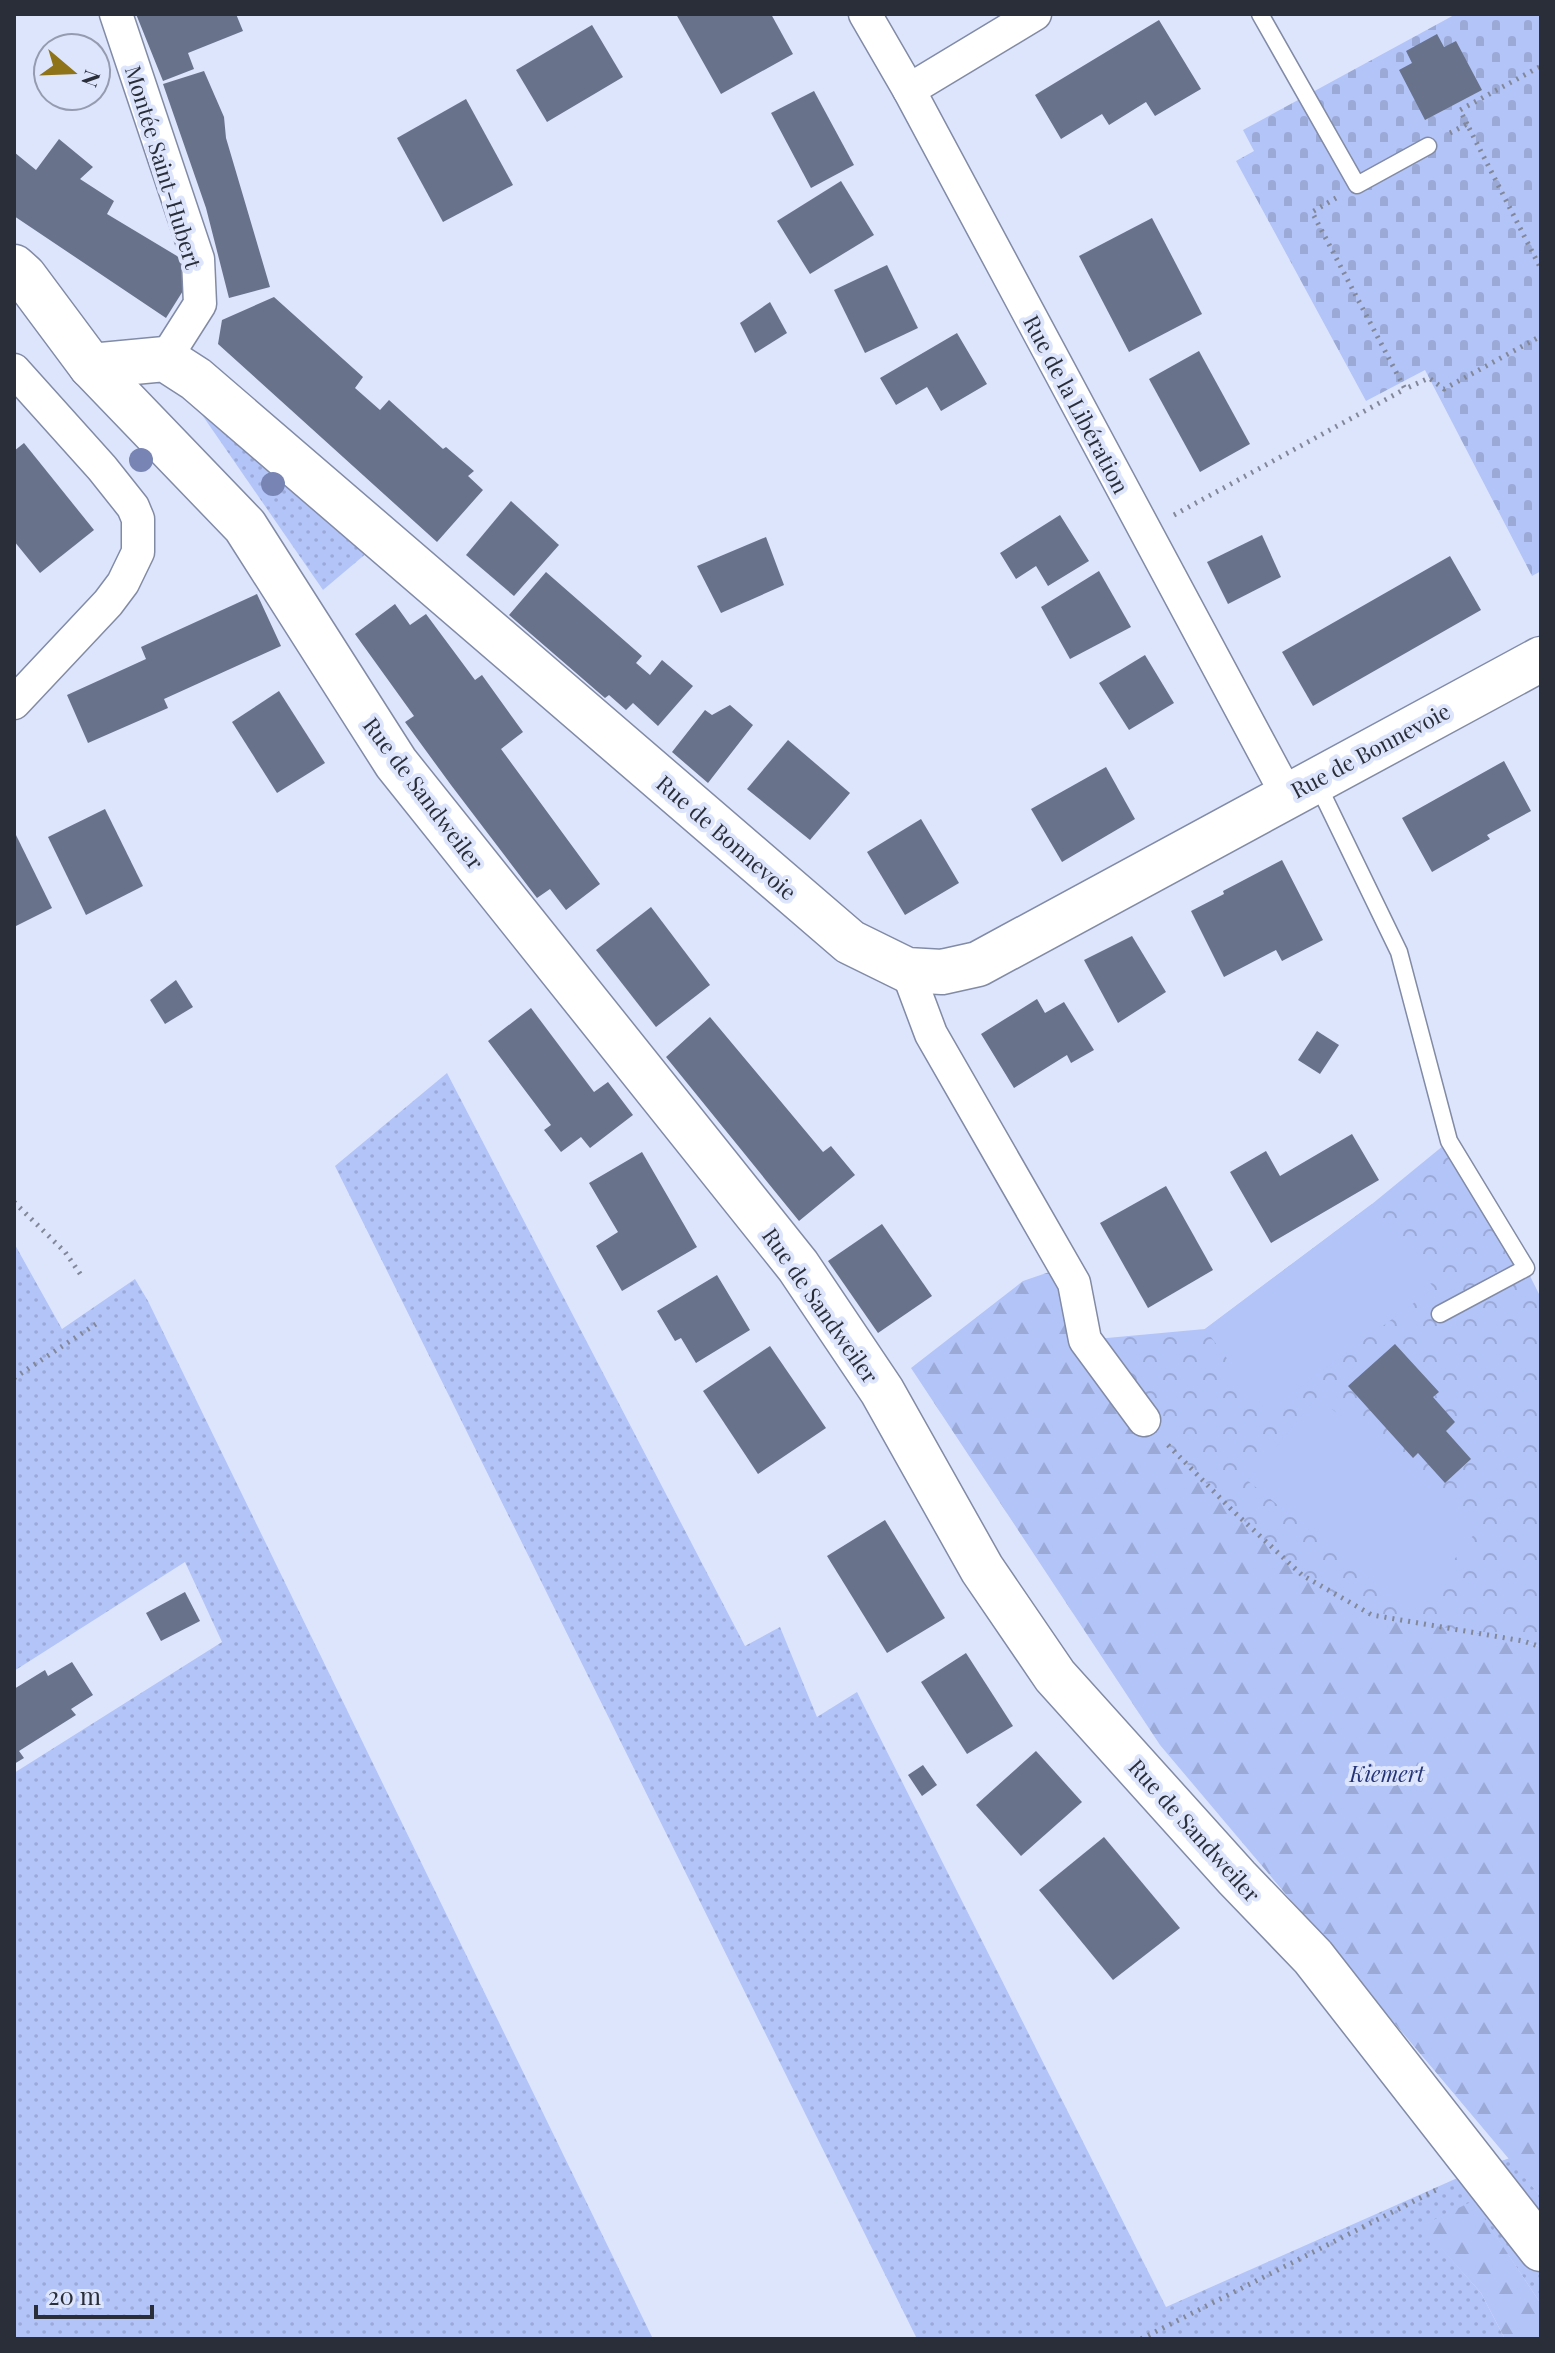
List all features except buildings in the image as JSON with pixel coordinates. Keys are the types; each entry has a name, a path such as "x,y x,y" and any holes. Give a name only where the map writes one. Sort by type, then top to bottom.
{"main road":[{"path":"14,267 91,366 165,359"},
{"name":"Rue de Bonnevoie","path":"165,359 196,379 850,942 907,970 942,972 978,964 1541,659"},
{"name":"Rue de Sandweiler","path":"91,366 245,526 396,763 798,1266 882,1391 982,1569 1055,1676 1237,1878 1313,1957 1541,2249"}],"street":[{"name":"Montée Saint-Hubert","path":"116,14 198,259 200,304 165,359"},
{"name":"Rue de la Libération","path":"865,14 1146,531 1301,787"},
{"path":"909,90 1035,14"},
{"path":"14,370 102,468 133,507 138,519 138,552 123,583 14,703"},
{"path":"907,970 931,1034 1074,1283 1085,1340 1144,1420"}],"lane":[{"path":"1260,14 1357,185 1428,146"},
{"path":"1301,787 1399,952 1449,1141 1526,1268 1440,1314"}],"path":[{"path":"1541,66 1460,110 1541,269"},
{"path":"1428,146 1467,124"},
{"path":"1357,185 1312,212 1405,389"},
{"path":"1146,531 1405,389 1429,378 1444,389 1541,336"},
{"path":"14,1202 65,1252 81,1275"},
{"path":"14,1378 99,1322"},
{"path":"1144,1420 1232,1510 1302,1575 1372,1615 1523,1641 1541,1647"},
{"path":"1141,2339 1480,2168"}],"green space":[{"path":"1456,14 1541,14 1541,571 1532,576 1425,370 1366,401 1236,161 1254,151 1243,130"},
{"path":"187,393 368,552 323,590"},
{"path":"447,1073 745,1646 780,1627 817,1717 857,1692 1166,2307 1480,2168 1510,2158 1541,2197 1541,2304 1473,2202 1422,2226 1481,2293 1505,2339 917,2339 335,1166"},
{"path":"1449,1141 1541,1298 1541,1647 1523,1641 1372,1615 1302,1575 1232,1510 1144,1420 1085,1340 1205,1329 1372,1204"},
{"path":"1372,1204 1434,1288 1267,1412 1205,1329"},
{"path":"14,1243 62,1329 135,1279 148,1301 653,2339 14,2339 14,1773 222,1642 185,1562 14,1671"},
{"name":"Kiemert","path":"1061,1268 1085,1340 1523,1641 1541,1647 1541,2197 1160,1745 911,1368 1023,1281"},
{"path":"1317,1397 1479,1528 1412,1613 1248,1481"},
{"path":"1473,2201 1541,2304 1541,2339 1505,2339 1481,2293 1421,2226"}]}
